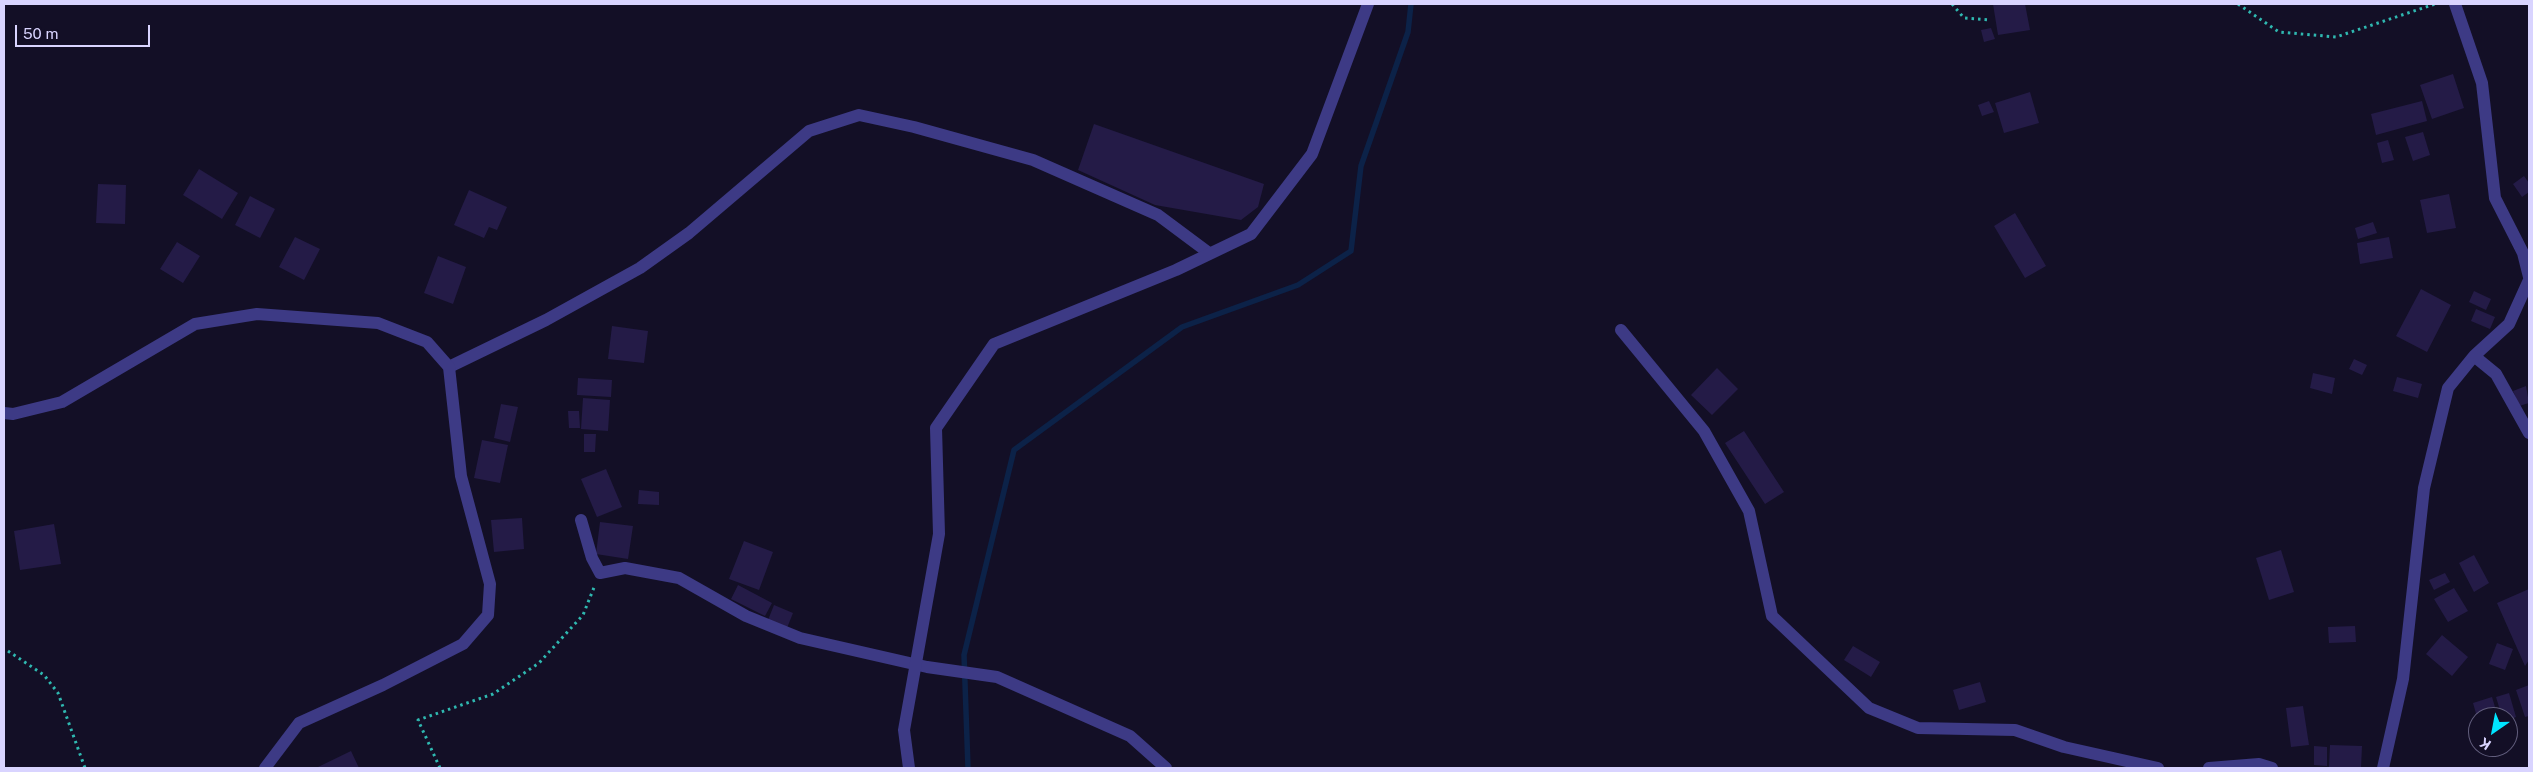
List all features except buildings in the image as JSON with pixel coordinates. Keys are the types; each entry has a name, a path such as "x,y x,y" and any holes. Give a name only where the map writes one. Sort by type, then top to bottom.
{"street":[{"path":"909,768 904,730 922,666 939,534 936,428 994,344 1176,270 1251,234 1312,154 1368,4"},
{"path":"2383,768 2403,679 2424,488 2448,388 2474,356 2509,324 2529,278 2523,252 2495,198 2482,83 2455,4"},
{"path":"449,367 546,320 640,268 689,233 808,131 859,115 914,127 1033,160 1158,215 1209,253"},
{"path":"4,413 12,414 62,402 195,324 257,314 378,323 427,342 449,367 462,476 490,584 488,615 463,644 383,685 299,723 265,768"},
{"path":"1621,330 1704,430 1749,511 1772,616 1869,708 1918,728 2015,730 2064,747 2158,768"},
{"path":"2474,356 2496,374 2529,433"},
{"path":"580,520 592,558 600,573 625,568 679,578 746,616 800,638 922,666 997,677 1130,736 1166,768"},
{"path":"2209,768 2259,764 2272,768"}],"path":[{"path":"1952,4 1964,18 1991,20"},
{"path":"2238,4 2279,32 2336,37 2435,4"},
{"path":"440,768 418,720 492,694 539,663 583,615 600,573"},
{"path":"8,651 44,675 58,693 85,768"}],"waterway":[{"path":"968,768 964,655 1014,450 1182,327 1298,285 1351,251 1361,166 1408,32 1411,4"}]}
